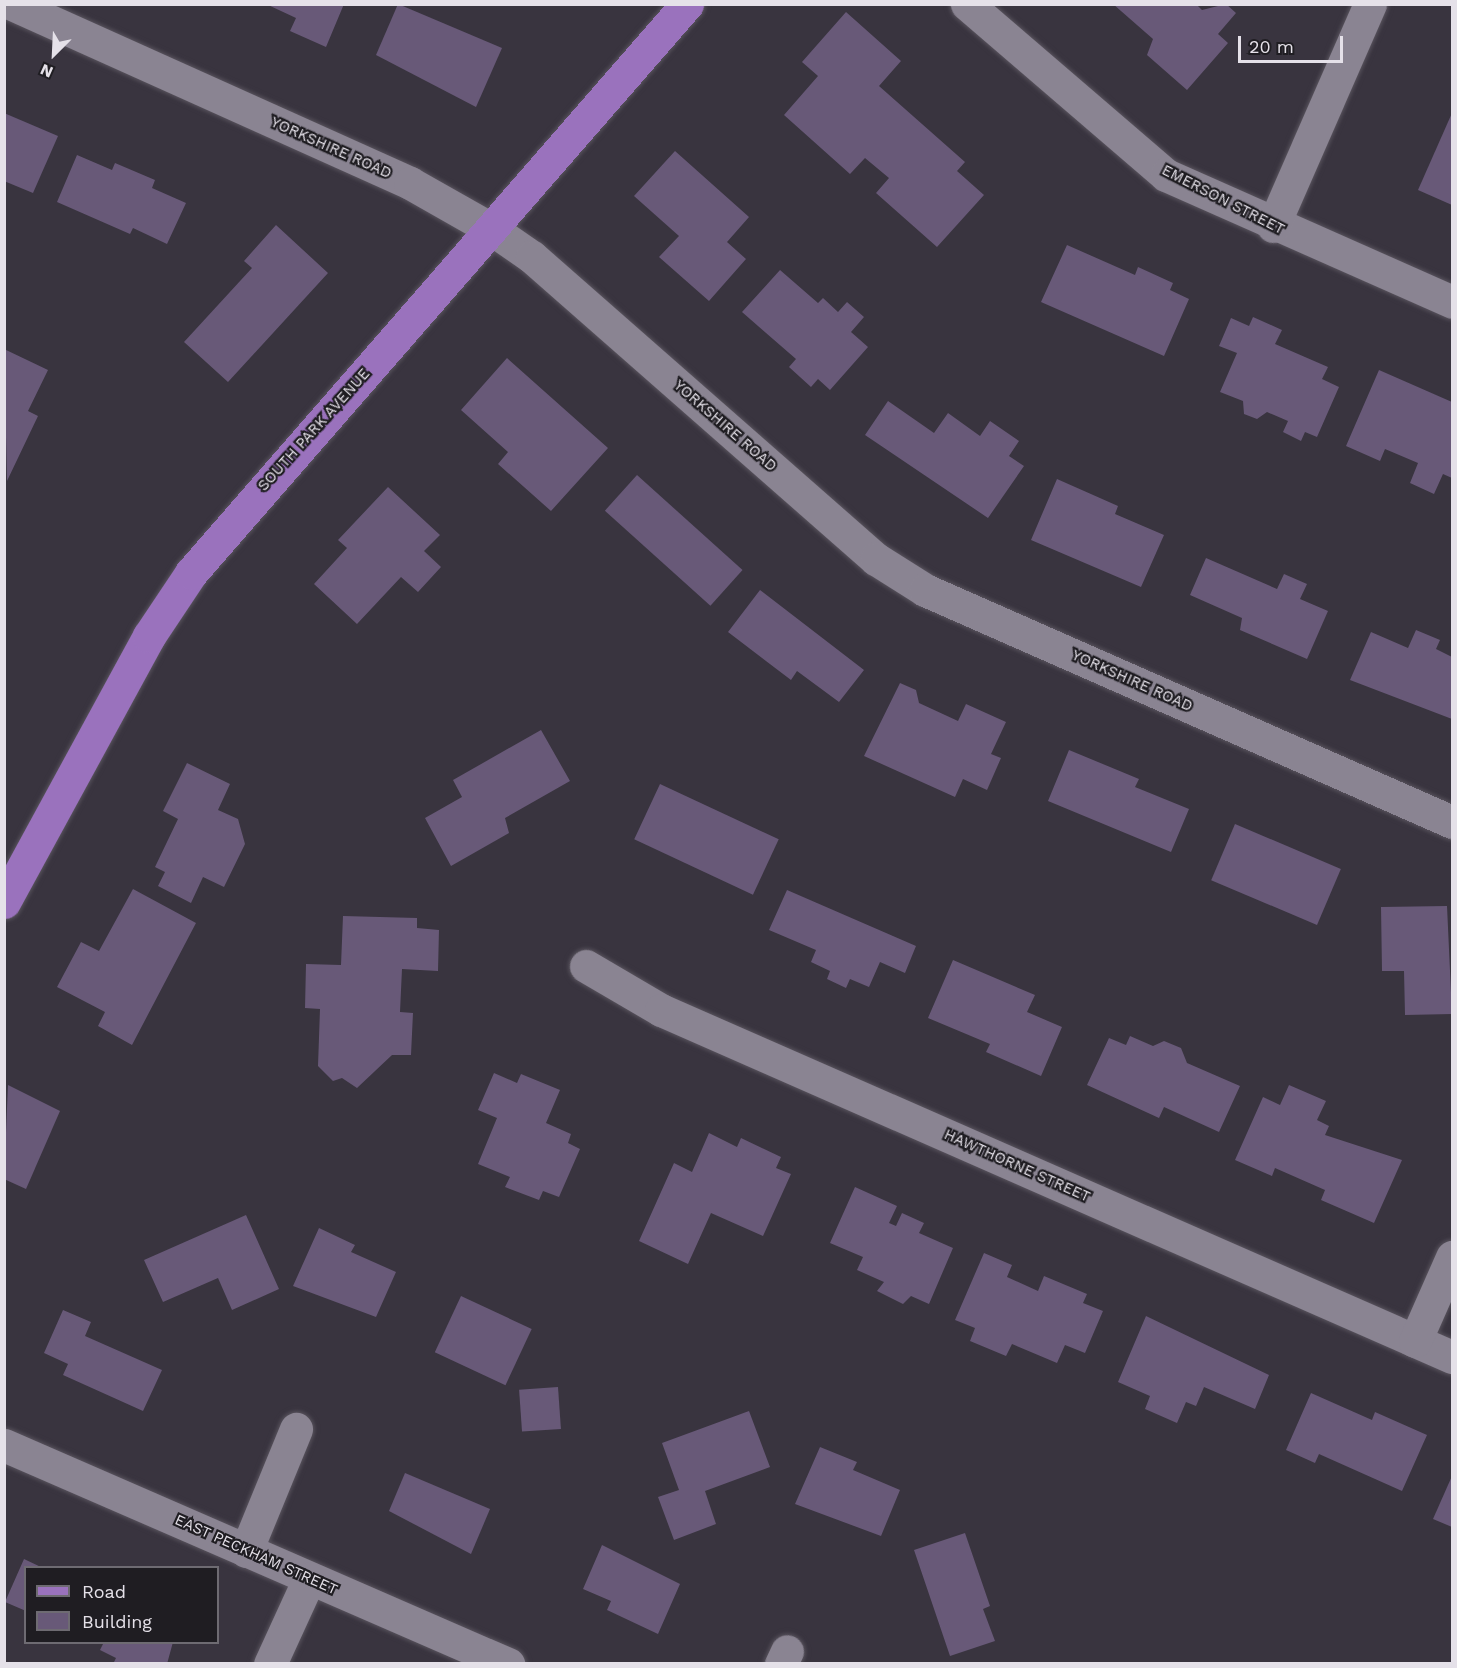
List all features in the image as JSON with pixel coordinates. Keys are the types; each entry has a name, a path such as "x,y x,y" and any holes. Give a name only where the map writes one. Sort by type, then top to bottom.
{"main road":[{"name":"SOUTH PARK AVENUE","path":"4,902 149,636 191,573 493,230 687,4"}],"street":[{"name":"YORKSHIRE ROAD","path":"12,4 410,183 493,230 532,256 876,559 925,590 1452,822"},
{"name":"EMERSON STREET","path":"967,4 1166,175 1274,226 1452,302"},
{"path":"1274,226 1370,4"},
{"name":"HAWTHORNE STREET","path":"586,966 661,1010 1452,1357"},
{"path":"1415,1341 1452,1257"},
{"path":"246,1551 296,1429"},
{"name":"EAST PECKHAM STREET","path":"4,1445 508,1664"},
{"path":"270,1664 309,1579"}],"building":[{"path":"266,4 344,4 326,47 290,31 296,18"},
{"path":"398,4 502,48 476,107 376,55"},
{"path":"1113,4 1196,4 1202,10 1226,4 1236,13 1218,34 1228,43 1187,90 1147,55 1153,39"},
{"path":"846,12 901,61 879,86 965,162 957,171 984,195 937,247 876,193 889,178 865,158 850,174 784,115 818,76 802,62"},
{"path":"4,113 58,136 33,193 4,181"},
{"path":"1452,113 1452,205 1418,190"},
{"path":"675,151 749,217 727,242 746,259 709,301 659,257 679,236 634,196"},
{"path":"77,155 112,170 115,163 155,180 152,188 186,203 167,244 133,228 130,234 57,202"},
{"path":"276,225 328,273 228,382 184,342 252,268 244,261"},
{"path":"1067,245 1135,275 1138,267 1173,283 1170,290 1189,299 1164,356 1041,302"},
{"path":"780,270 818,303 823,298 838,312 847,302 864,317 851,332 868,347 830,390 818,379 811,387 789,367 796,359 742,312"},
{"path":"1253,317 1282,330 1275,344 1328,367 1322,379 1339,387 1317,437 1305,432 1301,441 1283,432 1288,421 1267,412 1257,419 1244,414 1243,401 1220,392 1237,353 1219,346 1231,318 1249,326"},
{"path":"4,349 48,370 28,411 38,416 7,481"},
{"path":"507,358 608,448 551,511 498,464 508,452 461,410"},
{"path":"1379,370 1452,402 1452,478 1443,474 1434,494 1410,483 1418,463 1385,449 1380,461 1346,446"},
{"path":"888,401 934,433 948,413 980,436 990,421 1019,441 1009,456 1024,466 988,518 865,435"},
{"path":"637,475 743,570 710,606 605,511"},
{"path":"1057,479 1118,506 1115,514 1164,535 1141,587 1031,540"},
{"path":"388,487 440,535 424,551 441,567 418,592 401,577 357,624 314,584 347,548 338,540"},
{"path":"1206,558 1277,589 1284,574 1307,584 1300,599 1328,611 1307,659 1240,630 1242,618 1190,595"},
{"path":"760,590 864,670 839,702 797,671 791,680 728,632"},
{"path":"1416,630 1440,640 1436,649 1452,657 1452,719 1350,680 1371,632 1408,648"},
{"path":"900,683 916,690 919,703 958,721 966,704 1006,722 991,754 1001,758 987,790 963,779 955,797 864,756"},
{"path":"541,730 570,781 505,818 509,833 451,866 425,818 462,797 453,780"},
{"path":"1069,750 1139,779 1135,787 1189,809 1171,852 1048,801"},
{"path":"187,763 230,784 218,810 238,819 245,844 224,887 203,877 191,903 158,886 165,872 155,867 178,819 163,811"},
{"path":"660,784 779,839 753,895 634,839"},
{"path":"1235,824 1341,869 1317,925 1211,880"},
{"path":"133,889 196,923 132,1045 98,1026 105,1012 57,987 81,942 99,951"},
{"path":"787,890 916,946 905,973 880,962 869,987 850,979 846,988 827,979 830,971 811,962 816,950 769,930"},
{"path":"1447,906 1452,1014 1405,1015 1404,971 1382,971 1381,907"},
{"path":"343,916 417,918 417,928 439,930 438,971 402,969 400,1012 413,1013 411,1055 392,1055 357,1088 342,1078 333,1081 318,1066 320,1009 305,1008 306,964 341,965"},
{"path":"953,960 1035,995 1027,1012 1062,1027 1041,1076 986,1052 990,1044 928,1018"},
{"path":"1130,1036 1153,1046 1164,1041 1181,1048 1187,1063 1240,1086 1219,1132 1164,1107 1159,1118 1087,1085 1109,1038 1126,1045"},
{"path":"494,1073 517,1083 521,1074 560,1090 546,1123 571,1134 568,1143 580,1149 559,1197 543,1191 539,1200 505,1187 510,1177 478,1164 497,1118 478,1110"},
{"path":"8,1085 60,1111 26,1189 4,1179"},
{"path":"1289,1085 1326,1101 1317,1120 1329,1126 1325,1135 1402,1160 1374,1223 1321,1200 1325,1190 1275,1168 1272,1176 1235,1160 1263,1097 1280,1105"},
{"path":"709,1133 737,1147 741,1138 781,1157 776,1168 791,1174 763,1236 711,1213 688,1264 639,1241 674,1163 692,1172"},
{"path":"855,1187 897,1206 889,1223 896,1226 902,1213 924,1223 919,1233 953,1248 929,1304 911,1296 903,1304 877,1291 884,1282 857,1270 863,1257 830,1243"},
{"path":"246,1215 279,1289 232,1310 218,1278 163,1302 144,1260"},
{"path":"319,1228 355,1245 351,1252 396,1272 376,1317 293,1286"},
{"path":"984,1253 1012,1265 1007,1277 1038,1291 1044,1276 1087,1294 1083,1303 1103,1311 1085,1353 1065,1345 1057,1363 1012,1344 1006,1356 970,1341 975,1328 955,1320"},
{"path":"461,1296 532,1329 505,1385 435,1352"},
{"path":"63,1310 91,1322 85,1336 162,1370 143,1411 63,1375 68,1364 44,1353"},
{"path":"1146,1316 1269,1375 1255,1409 1204,1387 1196,1406 1186,1402 1177,1423 1145,1409 1150,1396 1118,1382"},
{"path":"558,1387 561,1429 522,1432 519,1390"},
{"path":"1311,1393 1372,1420 1375,1412 1427,1435 1402,1491 1319,1454 1315,1463 1286,1450"},
{"path":"749,1411 770,1467 705,1491 716,1524 674,1540 658,1497 679,1490 662,1443"},
{"path":"820,1447 857,1462 853,1470 900,1490 881,1536 795,1504"},
{"path":"405,1473 490,1509 471,1554 389,1511"},
{"path":"1452,1476 1452,1527 1433,1519"},
{"path":"965,1533 990,1606 983,1609 995,1641 950,1656 914,1550"},
{"path":"602,1545 680,1584 658,1634 607,1610 611,1601 583,1589"},
{"path":"24,1559 39,1566 24,1566 24,1610 5,1602"},
{"path":"103,1644 172,1644 167,1664 113,1664 116,1658 100,1650"}]}
